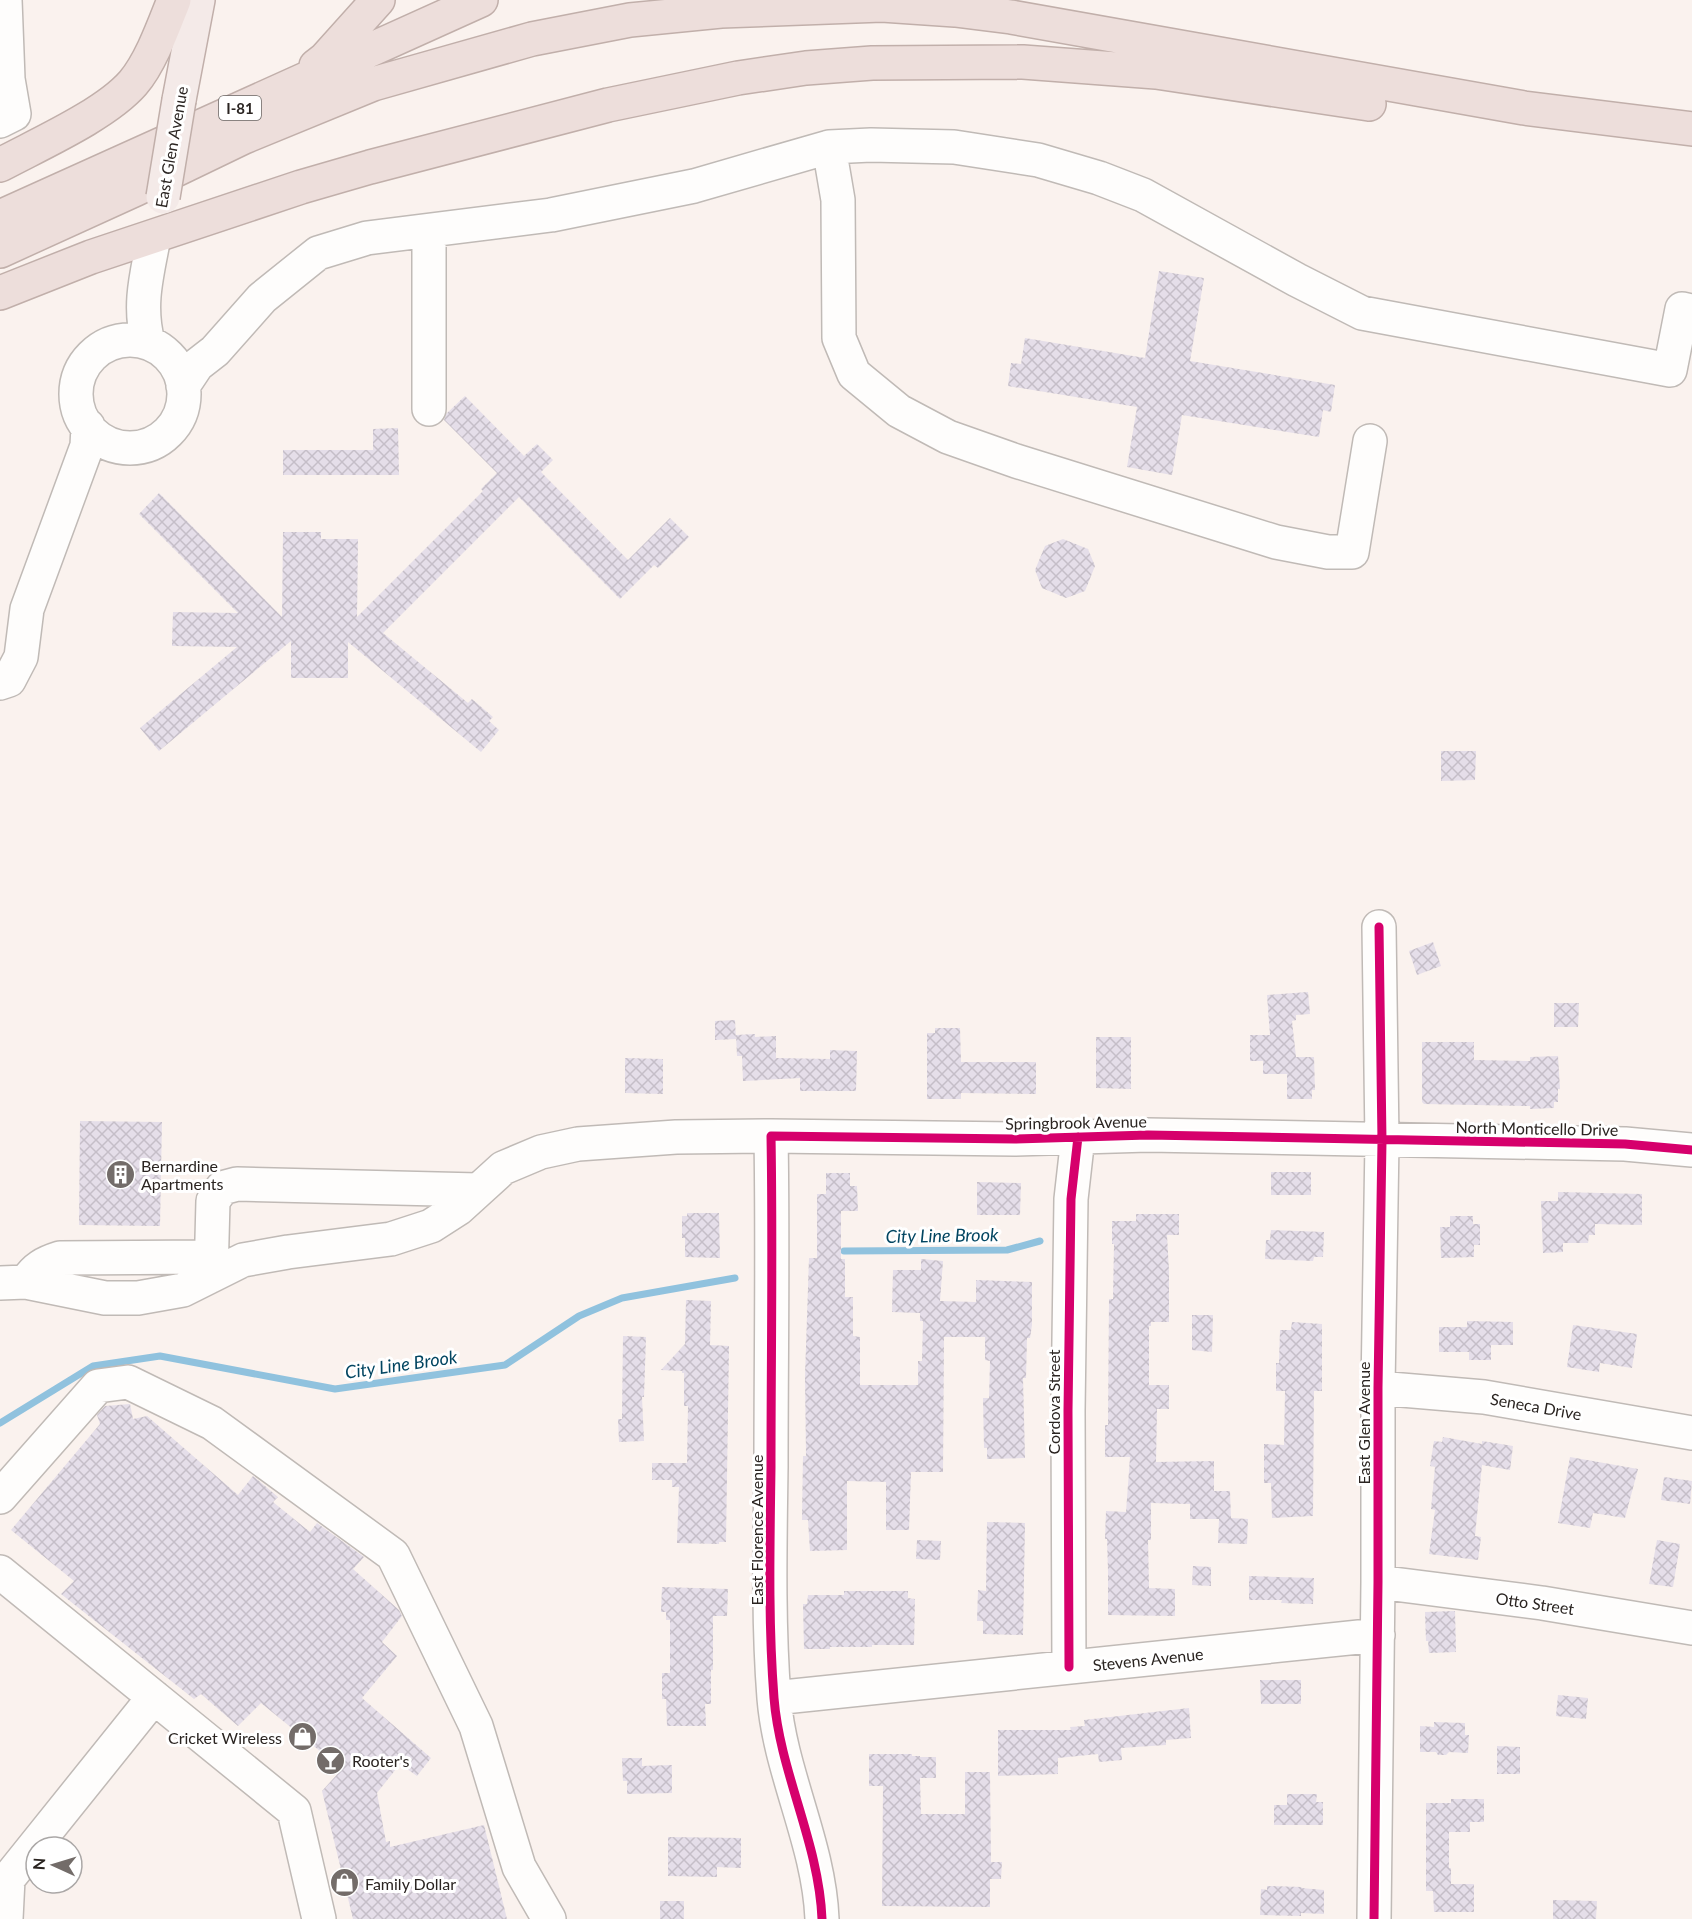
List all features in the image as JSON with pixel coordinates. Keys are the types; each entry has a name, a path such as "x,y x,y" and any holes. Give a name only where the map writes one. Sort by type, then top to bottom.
{"highway":[{"path":"0,165 107,106 134,82 149,57 174,0"},
{"path":"290,86 325,59 378,0"},
{"name":"I-81","path":"0,217 481,0"},
{"name":"I-81","path":"0,251 136,189 244,136 373,84 543,37 630,20 721,11 882,5 955,10 1011,17 1524,108 1692,129"},
{"path":"0,293 91,257 301,187 547,120 738,78 806,68 872,63 1023,62 1156,72 1637,144 1692,149"}],"main road":[{"name":"East Glen Avenue","path":"154,237 198,0"}],"street":[{"path":"5,0 7,118"},
{"path":"183,386 197,365 215,351 262,298 318,253 367,238 551,215 694,186 829,147 871,145 954,147 1038,160 1089,175 1143,195 1362,313 1670,370 1682,309 1692,311"},
{"path":"829,147 838,200 839,338 854,374 899,411 948,437 1016,461 1276,542 1328,552 1352,552 1370,441"},
{"path":"429,231 429,409"},
{"name":"East Glen Avenue","path":"142,344 132,319 143,294 154,237"},
{"path":"142,344 174,361 182,378 184,397 181,413 172,428 160,440 144,446 127,448 111,444 96,436 78,407 77,390 81,372 92,356 107,345 191,342 214,333 252,311"},
{"path":"0,683 9,680 21,657 13,624 27,609 87,446 88,426"},
{"path":"68,495 91,468 127,448"},
{"name":"East Glen Avenue","path":"1374,1919 1382,1141 1379,927"},
{"name":"Springbrook Avenue","path":"13,1283 105,1298 138,1299 183,1290 211,1267 288,1252 391,1239 431,1226 459,1208 503,1168 542,1152 578,1144 676,1137 771,1136 1015,1139 1148,1135 1382,1141"},
{"name":"East Florence Avenue","path":"771,1136 770,1554 774,1698 779,1736 807,1831 821,1900 822,1919"},
{"name":"Cordova Street","path":"1069,1667 1068,1411 1071,1199 1078,1137"},
{"name":"North Monticello Drive","path":"1382,1141 1624,1144 1692,1150"},
{"path":"211,1267 213,1200 222,1188 237,1184 478,1190"},
{"path":"0,1497 98,1386 128,1382 212,1423 393,1555 476,1726 519,1867 549,1919"},
{"name":"Seneca Drive","path":"1378,1388 1484,1397 1692,1433"},
{"path":"0,1572 294,1811 319,1919"},
{"name":"Otto Street","path":"1378,1582 1542,1603 1692,1628"},
{"name":"Stevens Avenue","path":"774,1698 1378,1635"},
{"path":"6,1919 8,1879 154,1697"}],"building":[{"path":"1159,271 1204,278 1190,361 1335,385 1331,412 1323,410 1319,437 1182,415 1172,475 1127,467 1137,407 1008,386 1011,363 1021,364 1025,338 1145,358"},
{"path":"465,396 524,456 537,444 553,460 541,472 628,560 670,518 689,537 658,568 654,565 620,599 519,497 383,633 468,703 472,699 493,717 489,721 499,730 481,752 348,642 348,678 291,678 291,641 159,751 140,728 237,647 172,646 173,612 238,613 139,514 159,493 282,617 283,532 321,532 321,539 358,539 357,617 483,491 481,489 497,473 444,420 446,414"},
{"path":"398,428 399,475 283,475 283,450 373,450 373,429"},
{"path":"1063,539 1088,549 1095,566 1085,591 1066,598 1042,588 1035,570 1045,546"},
{"path":"1441,751 1476,751 1475,780 1441,781"},
{"path":"1433,942 1441,966 1417,975 1409,951"},
{"path":"1308,992 1310,1014 1296,1015 1296,1020 1292,1021 1296,1057 1314,1057 1315,1090 1312,1090 1312,1099 1287,1099 1287,1074 1263,1074 1263,1061 1250,1061 1250,1035 1270,1035 1267,995"},
{"path":"1554,1003 1579,1003 1578,1027 1554,1027"},
{"path":"735,1020 736,1039 715,1040 715,1021"},
{"path":"935,1028 960,1028 961,1062 1036,1062 1036,1094 961,1093 961,1099 927,1099 927,1033 935,1033"},
{"path":"755,1034 755,1037 776,1036 776,1058 830,1059 830,1050 857,1051 856,1091 800,1091 800,1078 743,1081 742,1056 737,1056 736,1035"},
{"path":"1096,1037 1131,1037 1131,1089 1096,1088"},
{"path":"1422,1042 1474,1042 1474,1060 1530,1061 1530,1057 1558,1056 1560,1089 1558,1089 1558,1102 1554,1102 1554,1108 1530,1109 1530,1106 1424,1104 1422,1102"},
{"path":"625,1058 663,1059 663,1094 625,1093"},
{"name":"Bernardine Apartments","path":"80,1121 162,1122 160,1226 79,1225"},
{"path":"1271,1172 1311,1172 1311,1195 1271,1195"},
{"path":"826,1173 850,1173 850,1186 857,1186 858,1211 841,1211 841,1259 845,1259 845,1297 853,1297 853,1336 860,1337 860,1385 918,1385 918,1361 922,1361 923,1321 920,1321 920,1313 892,1312 893,1270 921,1270 921,1259 943,1261 940,1301 976,1302 976,1280 1032,1282 1032,1325 1030,1338 1027,1338 1026,1378 1023,1378 1025,1458 987,1459 987,1448 984,1448 983,1398 989,1398 990,1361 985,1360 985,1337 944,1337 943,1472 911,1472 909,1530 886,1530 886,1482 847,1481 847,1550 810,1551 808,1520 802,1520 803,1456 806,1456 805,1376 809,1258 817,1258 817,1194 826,1194"},
{"path":"977,1182 1021,1183 1020,1215 977,1215"},
{"path":"1558,1192 1642,1194 1642,1225 1595,1224 1595,1235 1589,1235 1588,1243 1563,1243 1563,1252 1543,1253 1541,1201 1558,1201"},
{"path":"687,1213 719,1213 720,1258 685,1257 682,1216 687,1216"},
{"path":"1136,1214 1179,1214 1179,1235 1167,1235 1169,1322 1151,1322 1149,1326 1149,1385 1169,1385 1169,1409 1157,1409 1156,1462 1214,1461 1214,1491 1230,1491 1231,1518 1248,1519 1247,1544 1218,1543 1219,1519 1190,1519 1190,1504 1151,1503 1151,1540 1148,1540 1149,1588 1175,1589 1175,1616 1108,1615 1106,1511 1126,1512 1130,1457 1105,1457 1105,1425 1108,1425 1109,1299 1113,1299 1112,1221 1136,1221"},
{"path":"1450,1216 1473,1216 1473,1224 1480,1224 1480,1245 1474,1245 1474,1257 1441,1258 1440,1227 1450,1227"},
{"path":"1271,1230 1324,1232 1323,1257 1314,1257 1313,1261 1265,1259 1266,1240 1270,1240"},
{"path":"686,1300 711,1301 710,1345 729,1346 726,1542 719,1542 719,1544 677,1543 679,1487 672,1487 672,1480 652,1480 652,1463 687,1463 688,1406 684,1406 684,1373 661,1370 685,1344"},
{"path":"1192,1315 1213,1315 1212,1352 1192,1350"},
{"path":"1467,1321 1513,1322 1513,1345 1491,1345 1491,1360 1469,1360 1469,1352 1439,1352 1439,1327 1467,1327"},
{"path":"1292,1322 1322,1324 1322,1391 1314,1391 1313,1516 1272,1518 1271,1483 1264,1483 1264,1444 1284,1445 1285,1391 1276,1391 1276,1363 1279,1363 1280,1330 1291,1330"},
{"path":"1573,1325 1637,1334 1632,1368 1600,1363 1599,1372 1567,1367"},
{"path":"623,1336 646,1337 644,1397 642,1397 644,1441 619,1442 618,1419 622,1419"},
{"path":"130,1404 133,1419 147,1416 238,1495 253,1476 278,1497 273,1502 310,1532 317,1523 364,1557 353,1569 399,1610 402,1616 382,1642 397,1656 362,1698 431,1758 417,1776 400,1764 377,1793 386,1842 390,1841 390,1847 484,1825 507,1919 353,1919 322,1791 342,1769 261,1703 238,1726 201,1694 194,1699 61,1594 74,1581 11,1530 100,1424 97,1415 105,1406"},
{"path":"1443,1437 1482,1444 1482,1441 1513,1446 1510,1470 1482,1465 1475,1536 1481,1537 1478,1560 1429,1554 1435,1510 1431,1509 1435,1467 1430,1466 1434,1441 1442,1442"},
{"path":"1570,1457 1638,1469 1625,1518 1593,1513 1590,1528 1558,1523"},
{"path":"1664,1477 1692,1481 1690,1504 1661,1500"},
{"path":"987,1522 1025,1523 1023,1635 983,1634 983,1621 977,1621 978,1590 986,1591"},
{"path":"917,1540 941,1541 940,1560 916,1559"},
{"path":"1657,1540 1680,1544 1673,1587 1649,1584"},
{"path":"1193,1566 1211,1567 1211,1586 1192,1585"},
{"path":"1249,1576 1314,1578 1313,1604 1281,1603 1282,1600 1249,1600"},
{"path":"662,1587 728,1589 727,1616 713,1616 711,1704 705,1704 706,1726 667,1726 666,1699 662,1699 662,1673 670,1673 670,1620 666,1620 666,1612 661,1612"},
{"path":"844,1591 908,1591 908,1598 915,1599 914,1645 804,1649 803,1604 807,1604 808,1595 844,1595"},
{"path":"1455,1611 1456,1652 1429,1653 1428,1641 1426,1641 1425,1612"},
{"path":"1260,1680 1301,1680 1301,1704 1261,1704"},
{"path":"1558,1695 1588,1698 1586,1719 1556,1716"},
{"path":"1189,1708 1191,1738 1166,1740 1166,1745 1121,1748 1122,1760 1099,1762 1098,1754 1058,1758 1058,1774 998,1776 998,1730 1071,1730 1070,1727 1085,1726 1084,1720"},
{"path":"1434,1722 1465,1723 1465,1735 1469,1735 1468,1753 1449,1752 1446,1755 1438,1755 1436,1752 1420,1752 1420,1726 1434,1727"},
{"path":"1497,1746 1520,1747 1520,1774 1497,1774"},
{"path":"869,1754 912,1754 912,1756 920,1757 936,1757 936,1778 920,1778 921,1814 965,1814 965,1772 990,1772 991,1862 1002,1862 1001,1879 990,1879 990,1907 882,1906 883,1786 869,1786"},
{"path":"622,1758 642,1758 642,1766 672,1765 672,1793 627,1794 627,1781 623,1781"},
{"path":"1287,1794 1317,1794 1316,1802 1323,1802 1323,1825 1274,1825 1274,1805 1287,1805"},
{"path":"1451,1799 1484,1799 1484,1822 1470,1822 1470,1832 1449,1832 1451,1884 1474,1884 1474,1912 1434,1912 1433,1891 1426,1891 1426,1803 1451,1803"},
{"path":"668,1837 741,1838 741,1868 717,1867 717,1877 668,1876"},
{"path":"1267,1886 1324,1890 1324,1914 1260,1915 1261,1889 1267,1890"},
{"path":"1553,1900 1597,1901 1596,1919 1553,1919"},
{"path":"660,1901 684,1901 684,1919 660,1919"}],"waterway":[{"name":"City Line Brook","path":"844,1251 1007,1250 1040,1241"},
{"name":"City Line Brook","path":"0,1423 93,1366 160,1356 335,1389 505,1365 579,1316 622,1298 735,1278"}],"cycle path":[{"path":"1374,1919 1382,1141 1379,927"},
{"path":"822,1919 814,1863 778,1726 772,1669 770,1582 771,1136 1015,1139 1148,1135 1625,1144 1692,1150"},
{"path":"1069,1667 1068,1411 1071,1199 1078,1137"}],"place":[{"name":"Bernardine Apartments","path":"120,1174"},
{"name":"Cricket Wireless","path":"303,1737"},
{"name":"Rooter's","path":"331,1760"},
{"name":"Family Dollar","path":"344,1883"}]}
